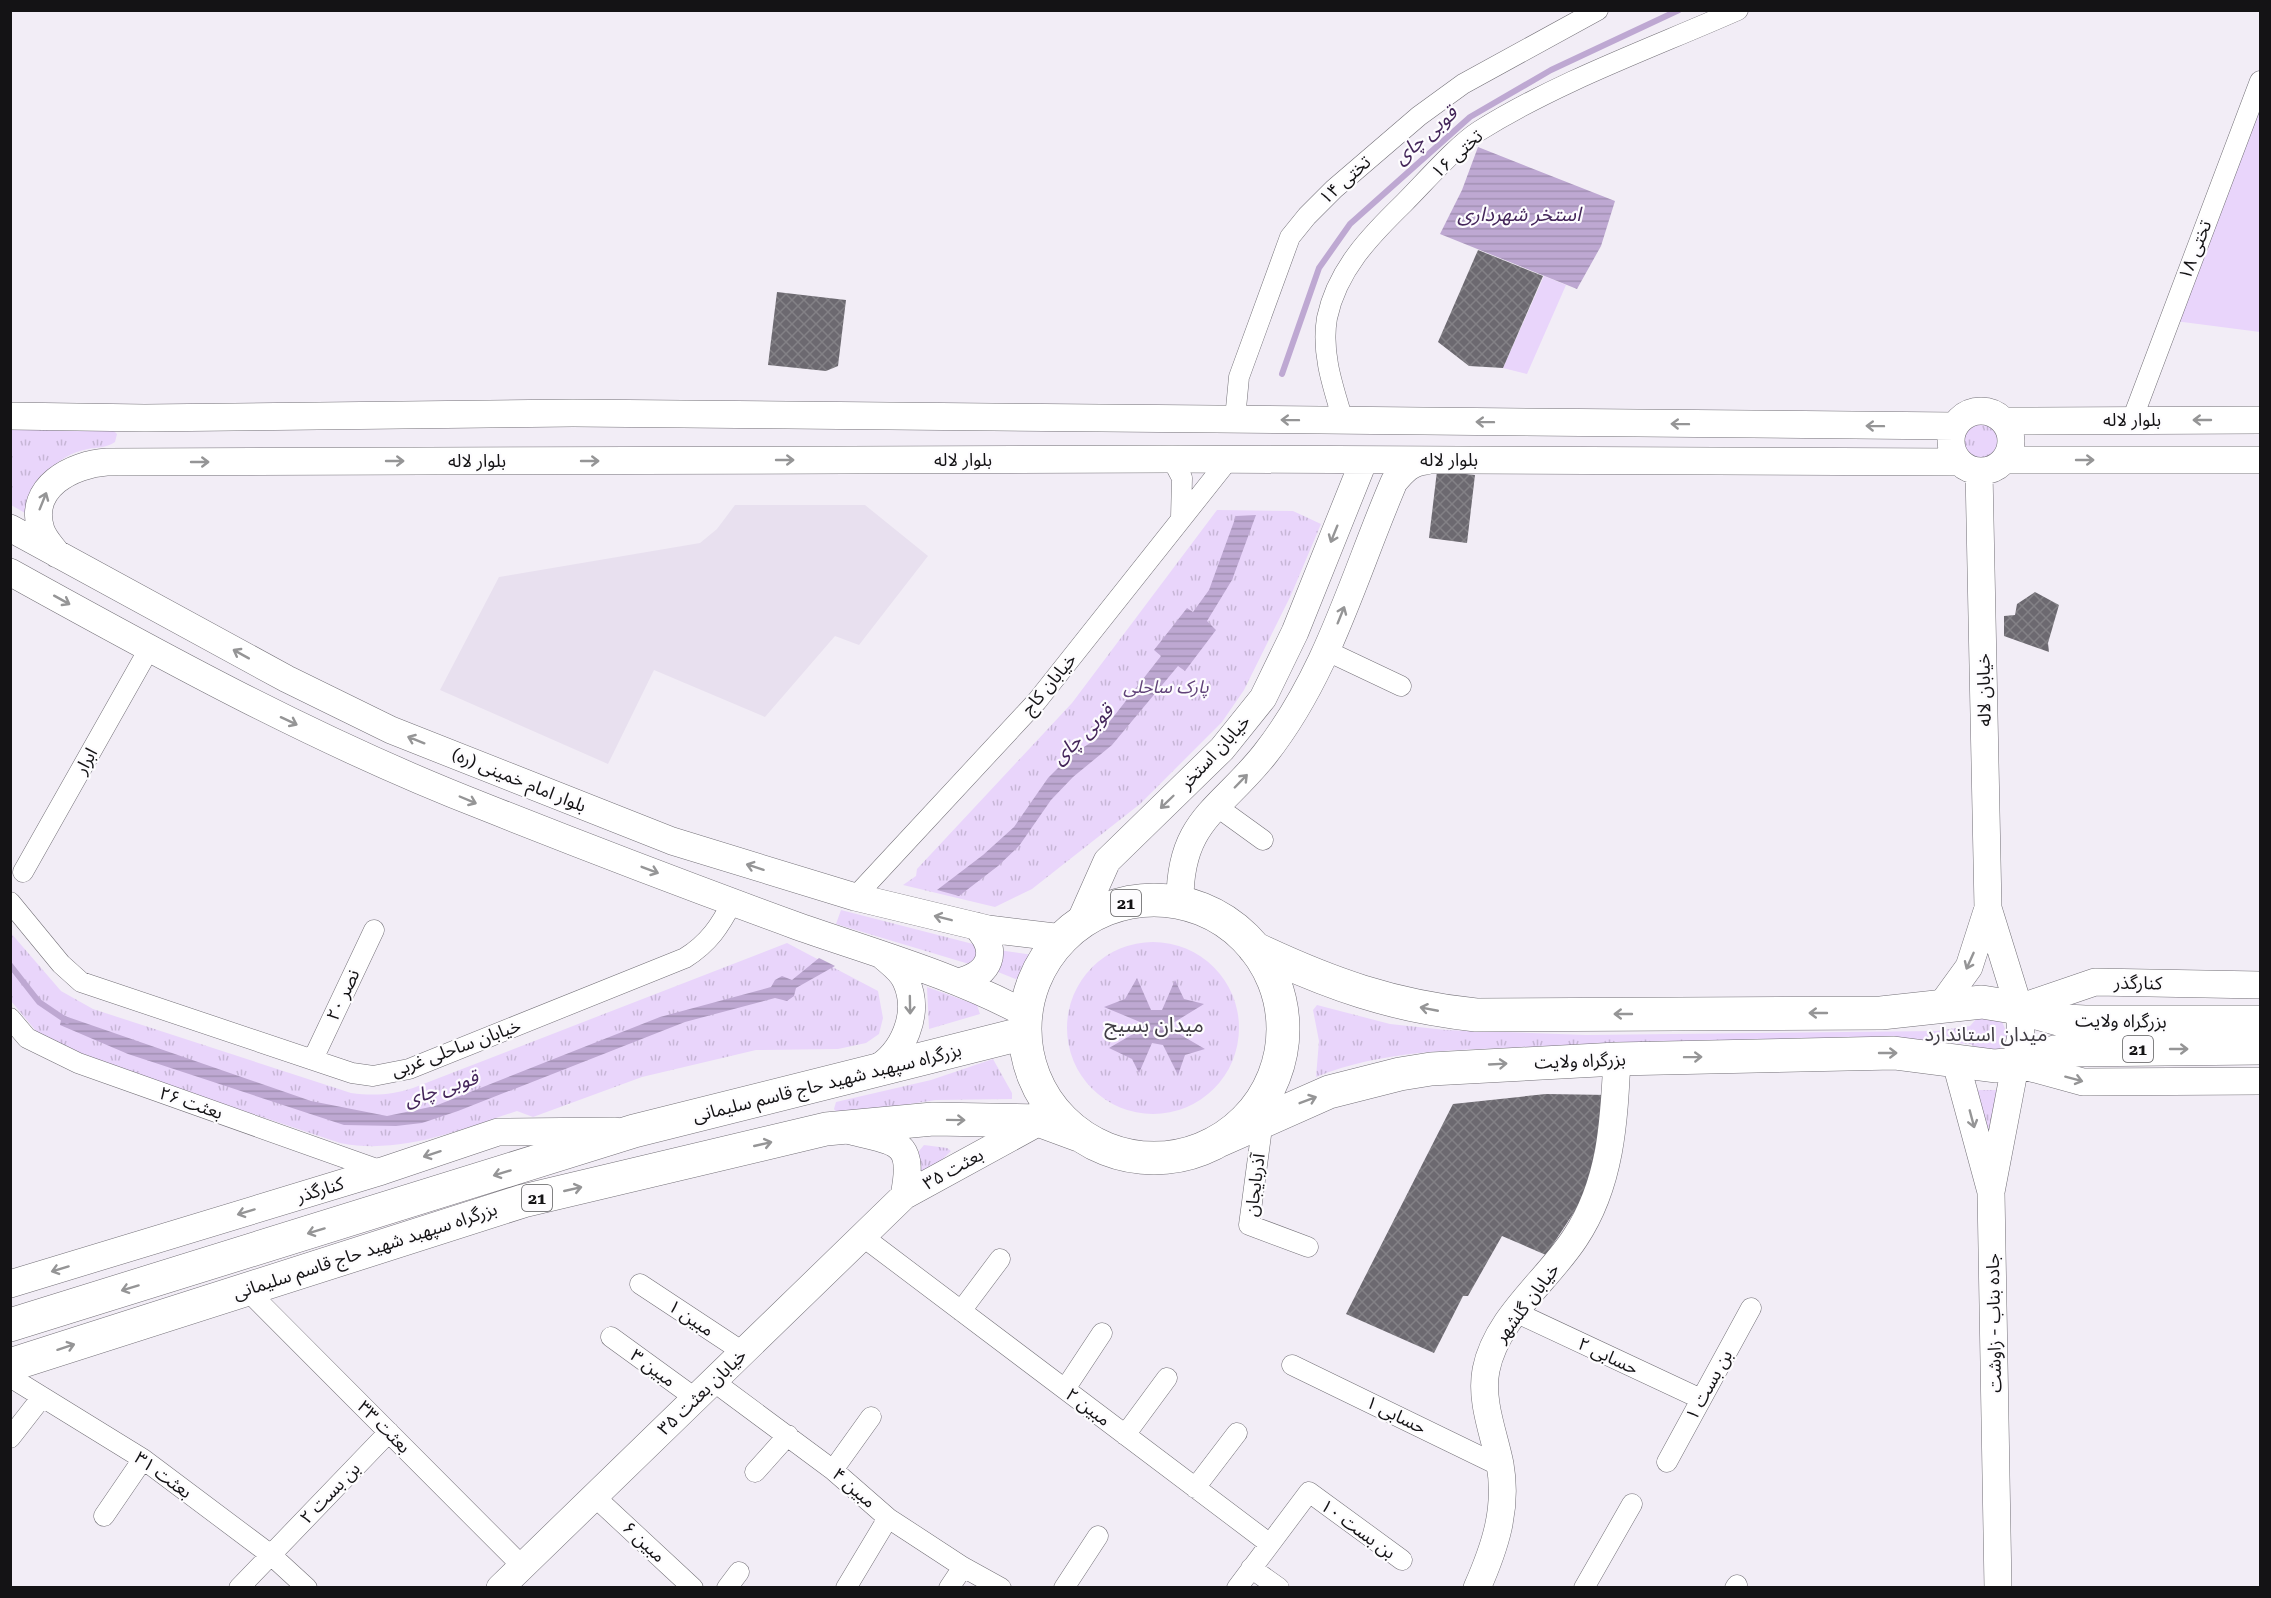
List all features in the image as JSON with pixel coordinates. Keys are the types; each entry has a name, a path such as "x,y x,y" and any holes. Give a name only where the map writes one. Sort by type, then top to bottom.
{"highway":[{"name":"21","path":"1254,948 1269,972 1279,998 1282,1026 1280,1054 1271,1080 1258,1105 1239,1125 1216,1142 1181,1155 1144,1158 1107,1150 1079,1135 1061,1118 1039,1088 1027,1052 1025,1024 1038,973 1071,931 1096,914 1135,902 1180,903 1221,919 1254,948 1313,976 1362,994 1442,1011 1476,1015 1881,1013 1982,1002 2019,1008"},
{"name":"بزرگراه ولایت","path":"2019,1008 2066,1021 2260,1022"},
{"name":"بزرگراه سپهبد شهید حاج قاسم سلیمانی","path":"10,1325 634,1131 874,1070 1025,1024"},
{"name":"بزرگراه ولایت","path":"2018,1064 2055,1052 2085,1050 2260,1048"},
{"name":"بزرگراه ولایت","path":"1216,1142 1329,1092 1400,1074 1476,1065 1617,1059 1894,1053 1956,1063"},
{"name":"21","path":"1956,1063 1995,1066 2018,1064"},
{"path":"817,1084 813,1105 816,1116 832,1128"},
{"name":"بزرگراه سپهبد شهید حاج قاسم سلیمانی","path":"10,1365 523,1201 832,1128 933,1119 1041,1121 1079,1135"}],"street":[{"name":"تختی ۱۴","path":"1235,419 1239,377 1290,237 1307,216 1334,189 1419,116 1463,84 1598,10"},
{"name":"تختی ۱۶","path":"1342,420 1329,373 1325,344 1327,318 1332,300 1355,254 1378,228 1477,132 1548,94 1738,10"},
{"name":"تختی ۱۸","path":"2132,420 2260,81"},
{"path":"1982,410 2004,421 2012,440 2005,460 1991,470 1969,467 1951,445 1955,426 1966,414 1982,410"},
{"path":"10,416 145,418 573,413 1955,426"},
{"path":"107,418 120,428 123,440 119,451 107,462"},
{"path":"142,462 131,451 128,439 133,428 145,418"},
{"name":"بلوار لاله","path":"2004,421 2260,420"},
{"path":"2048,460 2038,453 2034,441 2037,429 2050,421"},
{"path":"1923,462 1932,456 1937,445 1934,433 1924,426"},
{"path":"1172,459 1182,478 1181,518"},
{"name":"بلوار لاله","path":"57,554 41,530 39,516 44,497 55,480 72,468 107,462 1229,459 1923,462 1969,467"},
{"name":"خیابان کاج","path":"855,897 1037,701 1229,459"},
{"name":"خیابان استخر","path":"1071,931 1107,861 1222,749 1263,698 1295,632 1364,460"},
{"name":"خیابان استخر","path":"1180,903 1180,877 1187,847 1195,830 1264,755 1285,727 1312,682 1327,651 1394,482 1417,462 1445,460"},
{"path":"2005,460 2260,460"},
{"name":"خیابان لاله","path":"1969,467 1988,908 2019,1008 2021,1035 2018,1064 1991,1192"},
{"path":"1350,495 1360,486 1373,487 1381,495 1384,506"},
{"name":"بلوار امام خمینی (ره)","path":"10,528 287,679 391,730 672,841 855,897 976,926 1071,931"},
{"name":"بلوار امام خمینی (ره)","path":"10,572 273,714 376,762 483,807 958,982 1025,1024"},
{"name":"ابرار","path":"23,872 149,649"},
{"path":"1327,651 1401,686"},
{"path":"1216,806 1263,840"},
{"name":"خیابان ساحلی غربی","path":"10,902 61,964 81,982 352,1073 373,1076 409,1069 685,958 703,947 717,931 733,901"},
{"name":"خیابان لاله","path":"1940,1007 1969,967 1988,908"},
{"path":"958,982 974,978 987,964 989,944 976,926"},
{"name":"نصر ۲۰","path":"313,1059 374,930"},
{"path":"874,1070 889,1062 903,1042 910,1018 910,993 906,981 883,956"},
{"name":"کنارگذر","path":"2019,1008 2095,982 2260,985"},
{"name":"بعثت ۲۶","path":"10,1018 27,1038 78,1063 382,1171"},
{"name":"خیابان گلشهر","path":"1478,1587 1495,1547 1502,1505 1500,1466 1488,1412 1486,1371 1500,1335 1515,1312 1574,1239 1590,1214 1600,1188 1612,1131 1617,1059"},
{"name":"جاده بناب - زاوشت","path":"1956,1063 1991,1192 1998,1587"},
{"name":"21","path":"2018,1064 2083,1082 2260,1081"},
{"name":"آذربایجان","path":"1263,1120 1249,1225 1308,1248"},
{"name":"بعثت ۳۵","path":"904,1196 1041,1121"},
{"name":"بعثت ۳۵","path":"832,1128 896,1143 903,1149 908,1161 904,1196"},
{"name":"کنارگذر","path":"10,1284 382,1171 498,1132 634,1131"},
{"name":"خیابان بعثت ۳۵","path":"500,1587 904,1196"},
{"name":"مبین ۲","path":"862,1236 1270,1544"},
{"path":"961,1311 1000,1259"},
{"name":"مبین ۱","path":"640,1284 743,1352"},
{"name":"بعثت ۳۳","path":"246,1289 522,1566"},
{"name":"بن بست ۱","path":"1667,1462 1751,1308"},
{"name":"حسابی ۲","path":"1515,1312 1701,1399"},
{"path":"1065,1389 1102,1333"},
{"name":"مبین ۳","path":"611,1337 704,1390"},
{"name":"حسابی ۱","path":"1292,1365 1500,1466"},
{"name":"بعثت ۳۱","path":"10,1377 143,1459 270,1555 306,1587"},
{"path":"1125,1435 1167,1377"},
{"name":"مبین ۴","path":"704,1390 788,1435 833,1470 888,1518 963,1567 1000,1587"},
{"path":"10,1438 42,1397"},
{"path":"833,1470 872,1417"},
{"name":"بن بست ۲","path":"239,1587 389,1432"},
{"path":"1195,1488 1237,1433"},
{"path":"755,1472 788,1435"},
{"path":"104,1516 143,1459"},
{"name":"بن بست ۱۰","path":"1270,1544 1309,1492 1402,1560"},
{"name":"مبین ۶","path":"594,1496 693,1587"},
{"path":"1584,1587 1632,1504"},
{"path":"846,1587 888,1518"},
{"path":"1064,1587 1098,1536"},
{"path":"1237,1587 1270,1544"},
{"path":"949,1587 963,1567"},
{"path":"1251,1568 1279,1587"}],"shaded area":[{"path":"735,505 865,505 928,556 859,645 835,636 765,717 654,670 608,764 440,690 499,577 700,543 717,529"}],"green space":[{"path":"2260,104 2260,332 2175,321"},
{"path":"1544,276 1566,285 1527,374 1503,368"},
{"path":"1981,421 1995,427 2001,441 1995,455 1981,461 1967,455 1961,441 1967,427"},
{"path":"11,427 110,427 117,434 112,444 76,452 56,464 41,481 25,513 11,505"},
{"name":"پارک ساحلی","path":"1217,510 1293,511 1321,524 1291,595 1244,690 1222,722 1140,804 1032,889 995,907 903,885 916,876 917,869 1072,703"},
{"path":"841,910 973,944 976,947 976,960 969,964 836,924"},
{"path":"10,932 61,991 93,1009 359,1094 375,1095 413,1088 787,943 878,991 883,1018 879,1034 866,1043 838,1049 756,1050 642,1077 533,1117 517,1111 430,1139 385,1146 363,1146 340,1143 85,1058 41,1037 11,1001"},
{"name":"میدان بسیج","path":"1153,942 1186,949 1214,967 1232,995 1239,1028 1232,1061 1214,1089 1186,1107 1153,1114 1120,1107 1092,1089 1074,1061 1067,1028 1074,995 1092,967 1120,949"},
{"path":"998,950 1033,955 1023,982 993,970"},
{"path":"927,987 977,1005 980,1014 929,1029"},
{"path":"1317,1005 1390,1024 1446,1030 1586,1035 1936,1031 1970,1026 1978,1017 2001,1019 2008,1036 1998,1051 1975,1049 1971,1044 1935,1042 1635,1044 1452,1050 1369,1061 1316,1077 1319,1041 1313,1010"},
{"path":"993,1059 1012,1093 1012,1099 936,1100 838,1115 834,1109 836,1102 931,1080"},
{"path":"1973,1090 2001,1090 1991,1143"},
{"path":"924,1145 947,1148 951,1151 928,1173 918,1171 919,1151"}],"water":[{"name":"استخر شهرداری","path":"1478,147 1615,201 1601,246 1577,289 1440,234 1462,190"},
{"name":"قوبی چای","path":"1256,515 1232,580 1207,621 1216,630 1185,671 1178,666 1112,745 1073,777 1051,800 1019,846 998,866 959,896 937,890 983,855 1014,827 1048,778 1069,757 1096,739 1161,656 1154,650 1187,608 1193,612 1209,590 1236,516"},
{"name":"قوبی چای","path":"819,958 835,966 796,988 794,996 787,1001 775,998 685,1022 458,1111 422,1123 396,1126 344,1125 128,1054 60,1025 62,1015 311,1101 387,1116 435,1106 660,1017 771,987 775,980 782,976 792,980"},
{"path":"1137,978 1151,1010 1162,1010 1175,980 1184,999 1204,1004 1173,1023 1174,1031 1205,1049 1185,1055 1178,1075 1163,1045 1152,1043 1139,1073 1132,1059 1109,1048 1140,1030 1140,1022 1104,1007 1125,999"}],"building":[{"path":"1478,250 1543,276 1503,368 1469,366 1438,342"},
{"path":"777,292 846,300 838,366 826,371 768,365"},
{"path":"1437,471 1475,475 1467,543 1429,538"},
{"path":"2035,592 2059,605 2048,643 2049,652 2004,636 2004,616 2015,615 2017,604"},
{"path":"1546,1094 1609,1095 1606,1123 1582,1200 1546,1255 1502,1236 1468,1296 1463,1296 1434,1353 1346,1314 1453,1104"}],"waterway":[{"name":"قوبی چای","path":"1282,374 1319,268 1350,224 1470,117 1551,70 1679,10"},
{"name":"قوبی چای","path":"10,965 39,1002 67,1021"}],"district":[{"name":"میدان بسیج","path":"1154,1025"},
{"name":"میدان استاندارد","path":"1986,1034"}]}
